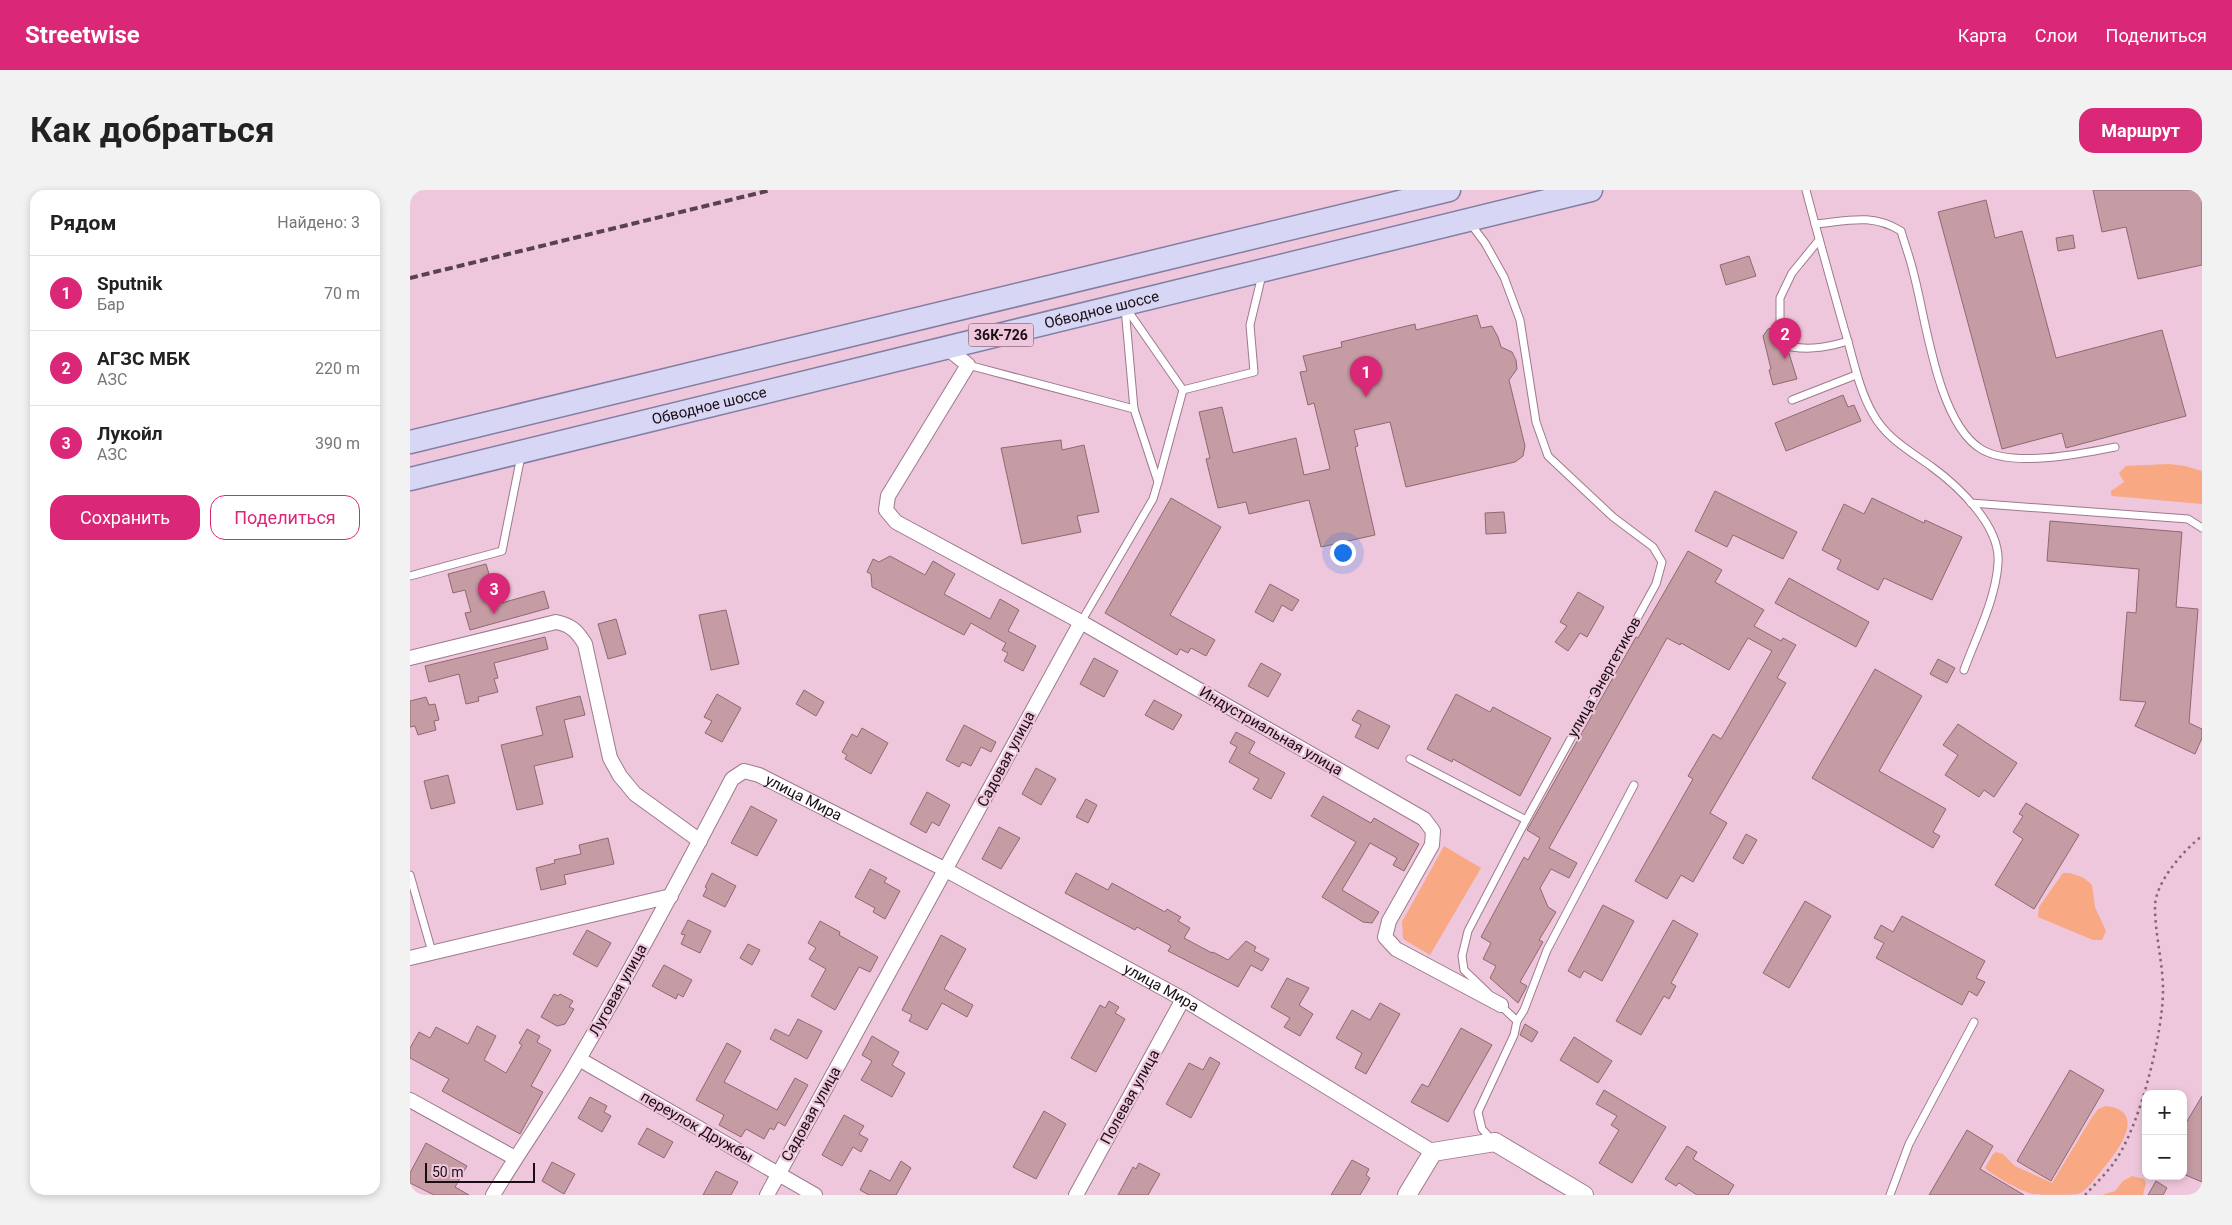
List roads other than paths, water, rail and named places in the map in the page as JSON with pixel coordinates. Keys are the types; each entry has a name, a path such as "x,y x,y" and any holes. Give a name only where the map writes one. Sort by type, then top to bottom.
{"main road":[{"name":"36К-726","path":"410,442 1448,190"},
{"name":"Обводное шоссе","path":"410,479 1591,190"}],"street":[{"path":"947,348 968,365"},
{"name":"Индустриальная улица","path":"968,365 888,496 886,510 896,522 1081,622 1424,819 1433,831 1432,845 1388,921 1385,937 1396,949 1501,1005"},
{"path":"410,658 556,622 567,625 578,633 585,644 610,758 620,776 635,794 700,841"},
{"name":"Садовая улица","path":"767,1195 1081,622"},
{"name":"улица Мира","path":"732,779 744,771 759,775 946,870 1183,999 1433,1152"},
{"name":"Луговая улица","path":"494,1195 515,1158 579,1059 671,896 732,779"},
{"path":"410,958 671,896"},
{"name":"Полевая улица","path":"1076,1195 1183,999"},
{"name":"переулок Дружбы","path":"579,1059 815,1195"},
{"path":"410,1100 515,1158"},
{"path":"1407,1195 1433,1152 1495,1142 1584,1195"}],"lane":[{"path":"1806,190 1856,375 1873,414 1885,432 1933,467 1962,492 1978,511 1994,539 1998,563 1991,596 1964,670"},
{"path":"1815,224 1869,219 1887,223 1901,231 1913,271 1932,354 1945,396 1962,432 1981,449 2011,458 2060,457 2115,447"},
{"name":"улица Энергетиков","path":"1468,220 1485,242 1504,277 1520,320 1536,422 1548,456 1613,517 1652,547 1662,562 1656,584 1526,820 1468,931 1463,950 1464,970 1517,1021"},
{"path":"1780,325 1780,298 1792,272 1819,240"},
{"path":"1124,305 1183,390 1254,372 1250,326 1263,270"},
{"path":"1124,305 1134,409 1158,482"},
{"path":"1792,347 1807,350 1827,348 1848,341"},
{"path":"968,365 1134,409"},
{"path":"1792,400 1856,375"},
{"name":"Садовая улица","path":"1081,622 1153,499 1183,390"},
{"path":"410,576 502,551 522,452"},
{"path":"1971,503 2202,521"},
{"path":"2188,519 2202,528"},
{"path":"1410,759 1526,820"},
{"path":"1495,1142 1482,1129 1478,1112 1514,1035 1517,1021 1524,1010 1547,950 1634,786"},
{"path":"410,875 432,952"},
{"path":"1890,1195 1909,1144 1974,1022"}],"railway":[{"path":"410,278 771,190"}],"place":[{"name":"АГЗС МБК","path":"1785,359"},
{"name":"Sputnik","path":"1366,397"},
{"name":"Лукойл","path":"494,614"}]}
